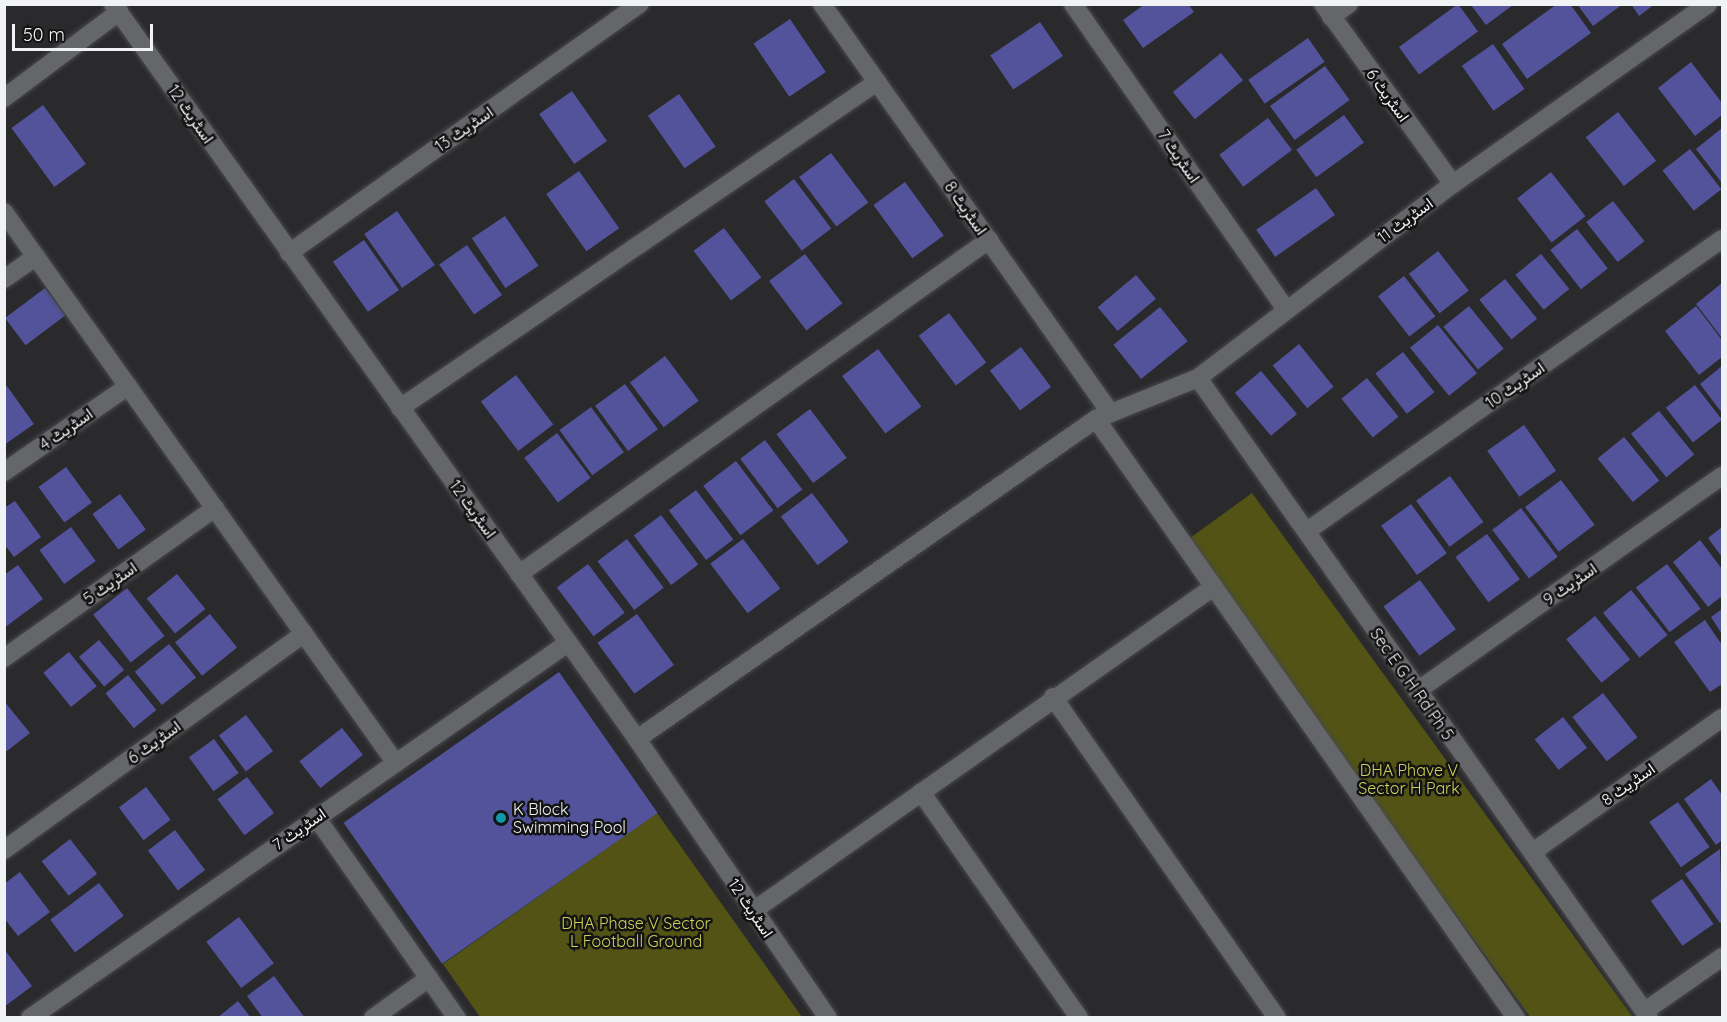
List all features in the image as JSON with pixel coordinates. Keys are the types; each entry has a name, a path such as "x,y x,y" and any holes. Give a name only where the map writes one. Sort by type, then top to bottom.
{"street":[{"name":"اسٹریٹ 13","path":"289,253 639,4"},
{"name":"اسٹریٹ 8","path":"822,4 989,240 1212,588 1516,1017"},
{"name":"اسٹریٹ 7","path":"1073,4 1286,308"},
{"path":"1327,11 1349,4"},
{"name":"اسٹریٹ 11","path":"1103,415 1141,405 1198,378 1286,308 1453,184 1708,4"},
{"name":"اسٹریٹ 12","path":"116,8 637,739 828,1017"},
{"path":"4,98 116,8"},
{"name":"اسٹریٹ 6","path":"1327,11 1453,184"},
{"path":"400,408 878,82"},
{"path":"4,212 395,762"},
{"name":"اسٹریٹ 10","path":"1307,531 1722,239"},
{"path":"519,574 989,240"},
{"path":"4,279 36,257"},
{"name":"Sec E G H Rd Ph 5","path":"1198,378 1647,1014"},
{"name":"اسٹریٹ 4","path":"4,472 128,386"},
{"path":"637,739 1103,415"},
{"name":"اسٹریٹ 9","path":"1417,691 1722,476"},
{"name":"اسٹریٹ 5","path":"4,658 215,508"},
{"path":"753,911 1053,697 1212,588"},
{"name":"اسٹریٹ 6","path":"4,850 304,634"},
{"name":"اسٹریٹ 7","path":"30,1017 568,643"},
{"path":"1053,697 1276,1017"},
{"name":"اسٹریٹ 8","path":"1534,851 1722,718"},
{"path":"921,792 1079,1017"},
{"path":"316,817 457,1017"},
{"path":"1647,1014 1722,957"},
{"path":"373,1017 429,978"}],"green space":[{"name":"DHA Phave V Sector H Park","path":"1252,493 1633,1017 1531,1018 1185,542"},
{"name":"DHA Phase V Sector L Football Ground","path":"657,813 802,1017 480,1017 443,964"}],"building":[{"path":"1145,4 1188,4 1194,12 1143,48 1123,20"},
{"path":"1458,4 1478,32 1419,74 1399,47"},
{"path":"1557,4 1570,4 1591,33 1527,79 1502,44"},
{"path":"1577,4 1623,4 1593,26"},
{"path":"1631,4 1655,4 1639,16"},
{"path":"1471,5 1513,5 1486,25"},
{"path":"790,19 826,72 789,97 754,44"},
{"path":"1040,22 1063,56 1013,90 990,56"},
{"path":"1308,38 1325,62 1265,104 1248,80"},
{"path":"1493,44 1525,89 1493,111 1462,66"},
{"path":"1221,53 1243,80 1195,119 1173,92"},
{"path":"1691,62 1722,103 1722,115 1695,136 1658,88"},
{"path":"1325,66 1350,100 1295,140 1270,106"},
{"path":"572,91 607,141 574,164 539,114"},
{"path":"679,94 716,146 685,168 648,116"},
{"path":"43,105 86,164 54,187 11,128"},
{"path":"1618,112 1656,161 1624,186 1586,137"},
{"path":"1344,115 1364,143 1316,177 1296,150"},
{"path":"1268,118 1292,150 1243,187 1219,155"},
{"path":"1722,128 1722,183 1696,149"},
{"path":"1690,149 1721,189 1694,211 1662,171"},
{"path":"831,153 868,203 836,227 799,177"},
{"path":"579,171 619,228 586,251 546,194"},
{"path":"1551,172 1585,216 1552,243 1517,198"},
{"path":"794,179 831,229 802,251 764,201"},
{"path":"905,182 944,235 912,258 873,205"},
{"path":"1316,188 1335,215 1275,257 1256,230"},
{"path":"1613,201 1644,241 1618,262 1586,222"},
{"path":"397,211 435,265 402,288 364,234"},
{"path":"505,216 539,266 505,288 472,238"},
{"path":"724,228 761,278 731,300 694,251"},
{"path":"1577,229 1608,268 1581,289 1550,250"},
{"path":"364,240 399,290 368,312 333,262"},
{"path":"467,245 502,295 474,314 439,265"},
{"path":"1438,251 1469,290 1440,313 1409,274"},
{"path":"805,254 842,304 806,331 769,281"},
{"path":"1541,254 1569,289 1544,310 1515,275"},
{"path":"1136,275 1156,299 1118,331 1098,307"},
{"path":"1404,276 1435,316 1409,337 1378,296"},
{"path":"1505,279 1537,319 1511,339 1479,300"},
{"path":"1722,283 1722,338 1696,304"},
{"path":"45,288 65,315 26,345 5,318"},
{"path":"1469,306 1504,349 1478,370 1443,327"},
{"path":"1696,306 1722,340 1722,357 1699,375 1665,331"},
{"path":"1160,307 1188,341 1141,379 1113,345"},
{"path":"949,313 986,363 956,385 919,336"},
{"path":"1438,325 1477,373 1449,396 1410,348"},
{"path":"1299,344 1334,387 1307,408 1273,365"},
{"path":"1021,347 1051,387 1020,410 990,370"},
{"path":"878,349 921,407 885,434 842,376"},
{"path":"1403,352 1434,392 1407,414 1375,374"},
{"path":"665,356 699,401 664,427 630,382"},
{"path":"1722,366 1722,413 1700,384"},
{"path":"1261,371 1297,414 1271,436 1235,393"},
{"path":"516,375 553,425 518,451 481,401"},
{"path":"1367,378 1398,417 1373,438 1341,399"},
{"path":"625,384 658,429 628,451 595,406"},
{"path":"1695,385 1722,420 1693,442 1666,408"},
{"path":"7,386 34,424 4,445 4,387"},
{"path":"591,407 624,452 592,475 559,430"},
{"path":"810,409 847,458 813,483 776,434"},
{"path":"1659,411 1694,455 1666,477 1631,434"},
{"path":"1524,425 1556,471 1519,497 1487,451"},
{"path":"557,433 591,478 558,502 524,458"},
{"path":"1624,437 1659,481 1633,502 1598,458"},
{"path":"765,440 802,490 778,508 740,459"},
{"path":"736,461 773,511 741,535 703,486"},
{"path":"66,467 92,503 64,523 38,487"},
{"path":"1450,476 1484,522 1450,547 1416,501"},
{"path":"1561,480 1595,525 1559,552 1525,507"},
{"path":"696,490 733,540 706,560 669,510"},
{"path":"812,493 849,542 818,565 781,516"},
{"path":"120,494 146,530 118,550 92,514"},
{"path":"15,501 41,537 14,557 4,544 4,508"},
{"path":"1411,504 1447,553 1417,575 1381,526"},
{"path":"1521,508 1558,557 1529,578 1492,530"},
{"path":"661,515 698,565 671,585 634,535"},
{"path":"71,527 96,561 64,584 39,550"},
{"path":"1722,527 1722,557 1708,538"},
{"path":"1487,534 1520,579 1488,602 1455,557"},
{"path":"627,539 664,588 634,610 597,561"},
{"path":"743,539 780,589 748,613 710,564"},
{"path":"1700,540 1722,569 1722,596 1708,607 1673,562"},
{"path":"588,564 625,613 594,636 557,587"},
{"path":"1667,564 1701,609 1670,632 1636,587"},
{"path":"18,565 43,599 4,628 4,575"},
{"path":"177,574 205,609 175,634 147,599"},
{"path":"1420,580 1456,629 1419,656 1384,606"},
{"path":"127,588 165,636 131,663 93,614"},
{"path":"1631,590 1668,635 1640,658 1603,613"},
{"path":"1722,609 1722,634 1711,617"},
{"path":"210,614 237,647 202,676 175,642"},
{"path":"637,614 674,665 634,694 597,643"},
{"path":"1595,616 1630,660 1601,683 1566,639"},
{"path":"1705,620 1722,645 1722,684 1710,692 1674,642"},
{"path":"99,640 124,670 104,687 79,657"},
{"path":"169,644 196,677 162,705 135,672"},
{"path":"69,652 97,686 71,707 43,673"},
{"name":"K Block Swimming Pool","path":"559,672 658,813 442,964 344,823"},
{"path":"128,675 156,710 134,728 105,693"},
{"path":"1603,693 1637,737 1607,761 1572,717"},
{"path":"4,701 30,733 7,751 4,749"},
{"path":"246,715 273,751 246,771 219,735"},
{"path":"1563,717 1587,748 1559,770 1535,739"},
{"path":"342,728 363,755 320,788 299,761"},
{"path":"214,739 239,773 214,791 189,757"},
{"path":"247,777 274,813 245,835 217,799"},
{"path":"1711,779 1722,795 1722,840 1716,845 1684,799"},
{"path":"146,787 171,820 144,840 119,807"},
{"path":"1678,802 1710,847 1681,867 1649,822"},
{"path":"175,830 205,870 178,890 148,850"},
{"path":"70,839 97,874 69,896 42,861"},
{"path":"1720,849 1722,921 1720,923 1685,874"},
{"path":"20,872 50,912 18,936 4,918 4,884"},
{"path":"1682,879 1714,924 1682,946 1651,901"},
{"path":"99,883 124,916 75,952 50,920"},
{"path":"239,917 274,963 241,988 206,942"},
{"path":"4,949 32,986 4,1007"},
{"path":"274,976 305,1018 263,1018 247,996"},
{"path":"238,1001 251,1018 217,1018"}],"place":[{"name":"K Block Swimming Pool","path":"501,818"}]}
